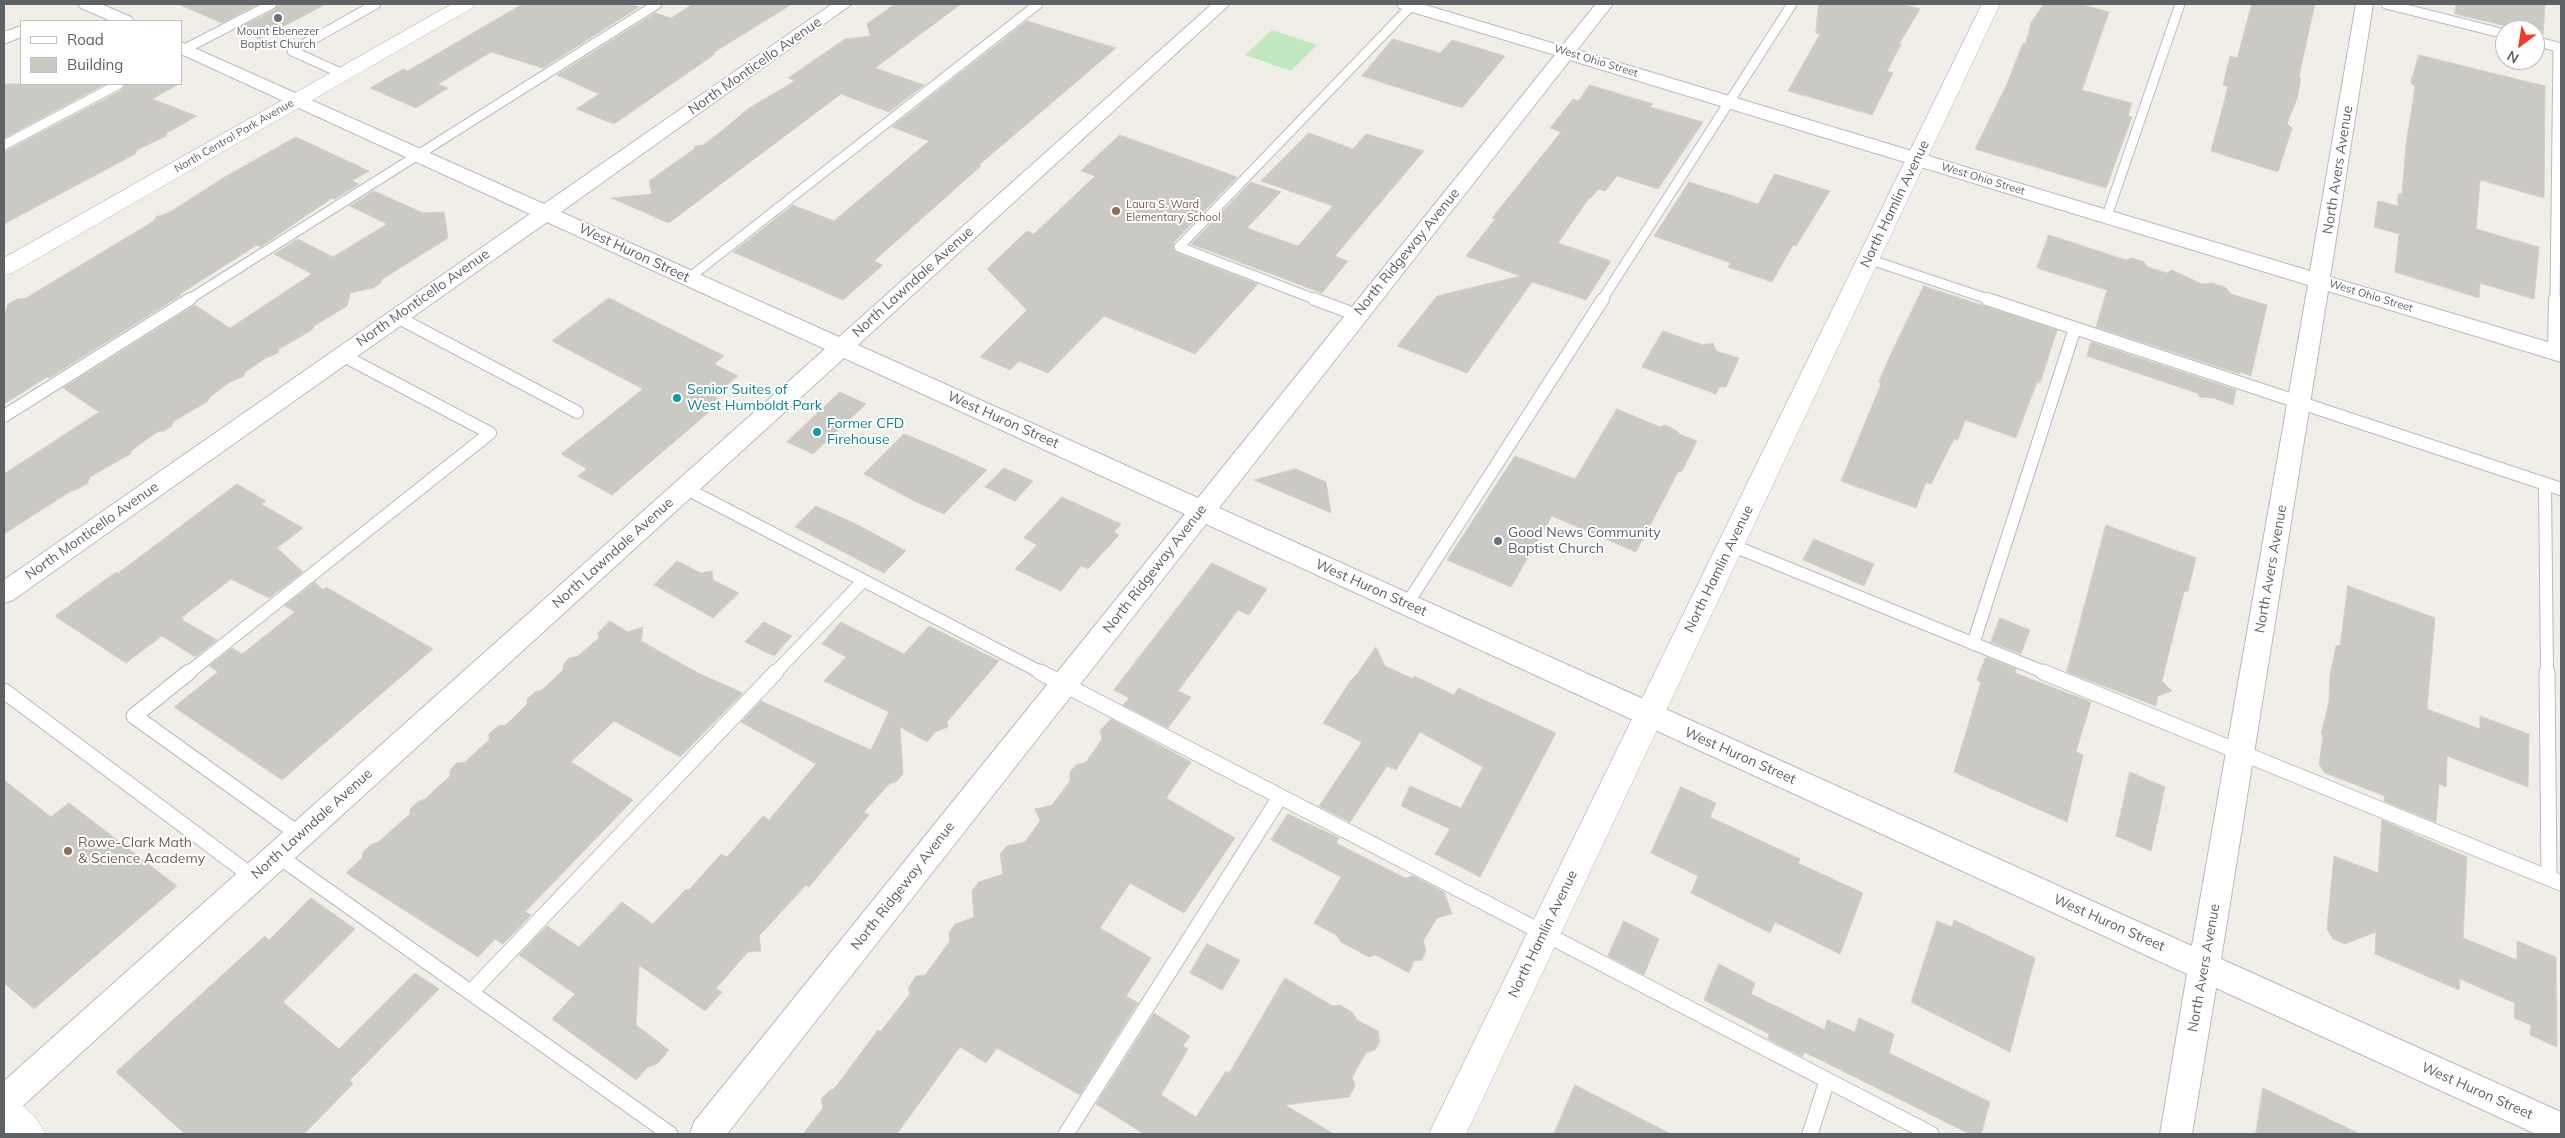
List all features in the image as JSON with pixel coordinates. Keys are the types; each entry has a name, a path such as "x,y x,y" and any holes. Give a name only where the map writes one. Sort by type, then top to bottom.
{"street":[{"path":"86,4 123,20"},
{"name":"North Central Park Avenue","path":"4,268 465,4"},
{"name":"North Monticello Avenue","path":"4,593 843,4"},
{"name":"North Lawndale Avenue","path":"4,1102 1222,4"},
{"name":"North Ridgeway Avenue","path":"706,1134 1605,4"},
{"name":"North Hamlin Avenue","path":"1447,1134 1991,4"},
{"name":"North Avers Avenue","path":"2176,1134 2365,4"},
{"name":"West Ohio Street","path":"1408,5 2558,353"},
{"path":"4,39 20,31"},
{"name":"West Huron Street","path":"183,49 546,212 2561,1129"},
{"path":"4,1114 27,1134"}],"lane":[{"path":"183,49 272,4"},
{"path":"343,74 292,50 376,4"},
{"path":"4,416 657,4"},
{"path":"689,278 1038,4"},
{"path":"1407,604 1792,4"},
{"path":"2107,216 2180,4"},
{"path":"2386,4 2495,31"},
{"path":"1357,315 1179,247 1408,5"},
{"path":"2545,44 2560,48 2558,353"},
{"path":"4,145 117,85"},
{"path":"1868,260 2561,489"},
{"path":"397,317 577,412"},
{"path":"1973,644 2075,328"},
{"path":"300,835 134,716 490,433 342,356"},
{"path":"1731,545 2555,880 2545,484"},
{"path":"685,488 1931,1134"},
{"path":"471,992 863,581"},
{"path":"4,691 254,877"},
{"path":"1066,1134 1280,797"},
{"path":"277,856 670,1134"},
{"path":"1810,1134 1828,1081"}],"green space":[{"path":"1272,30 1317,45 1291,71 1245,55"}],"building":[{"path":"178,4 258,4 222,23"},
{"name":"Mount Ebenezer Baptist Church","path":"279,4 326,4 260,39 237,29 275,10"},
{"path":"523,4 628,4 639,7 543,68 491,52 438,84 448,88 416,108 370,88 403,69 407,71"},
{"path":"693,4 792,4 713,53 715,54 614,124 576,109 599,94 557,75 655,13 671,18"},
{"path":"895,4 961,4 875,68 924,85 889,112 841,94 669,223 611,198 652,194 649,181 694,149 695,146 703,145 749,108 795,81 788,78 845,39 870,36 867,24"},
{"path":"1819,4 1903,4 1920,9 1899,44 1901,44 1887,71 1893,73 1872,115 1788,91 1820,34 1816,33"},
{"path":"2044,4 2080,4 2109,12 2082,90 2132,103 2128,116 2132,117 2106,188 1975,149 2007,84 2023,43 2026,43 2031,23"},
{"path":"2252,4 2315,4 2299,76 2301,78 2297,99 2287,123 2292,128 2278,172 2211,151 2228,87 2223,85 2230,56 2237,58"},
{"path":"2456,4 2545,4 2544,20 2495,20 2495,23 2455,14"},
{"path":"1027,21 1116,48 979,165 981,166 874,261 883,265 843,300 733,252 793,205 834,221 929,141 892,127"},
{"path":"1393,39 1440,53 1452,40 1505,56 1462,108 1362,76"},
{"path":"2419,55 2545,86 2544,198 2480,180 2476,229 2539,247 2534,299 2480,283 2479,298 2395,272 2399,234 2374,227 2378,201 2398,206 2398,194 2402,194 2406,145 2415,87 2411,83"},
{"path":"4,84 103,85 4,138"},
{"path":"125,85 177,85 152,99 197,116 167,133 166,136 137,150 135,154 4,224 4,152 122,90"},
{"path":"1590,85 1653,104 1650,107 1703,122 1658,189 1617,176 1605,191 1598,189 1589,198 1558,243 1611,261 1586,300 1532,282 1467,373 1397,346 1437,296 1520,276 1466,256 1495,219 1492,218 1561,132 1550,128 1573,99 1578,101"},
{"path":"1309,133 1353,149 1366,134 1424,151 1335,256 1348,261 1322,293 1191,244 1251,182 1281,192 1247,228 1298,246 1333,206 1261,181"},
{"path":"1120,135 1237,177 1174,242 1173,248 1177,253 1258,284 1195,354 1104,316 1048,373 1019,361 1010,370 980,357 1027,310 987,269 1027,231 1034,234 1095,176 1081,171"},
{"path":"296,137 369,171 352,181 359,184 335,199 332,198 260,247 257,245 49,378 47,377 4,404 4,317 8,304 17,299 26,298 154,221 156,217 170,212 223,178"},
{"path":"1775,174 1830,191 1796,246 1793,245 1772,282 1728,267 1731,263 1654,236 1689,182 1758,204"},
{"path":"374,191 423,213 444,212 448,238 381,280 381,283 373,288 350,293 347,306 314,326 312,330 279,349 278,353 266,358 245,372 244,376 230,382 210,397 208,401 173,422 172,426 164,431 157,432 131,451 130,454 90,477 88,483 71,491 4,534 4,474 99,412 63,388 195,305 230,328 312,274 274,254 298,239 333,257 387,224 350,206"},
{"path":"2049,235 2126,260 2132,258 2144,262 2148,267 2167,273 2172,270 2202,284 2212,283 2225,287 2231,294 2267,305 2251,376 2096,327 2107,290 2037,268"},
{"path":"1924,286 2057,330 2040,383 2037,382 2016,438 1965,420 1958,440 1954,439 1931,484 1926,482 1916,508 1841,481 1881,384 1879,382 1888,360"},
{"name":"Senior Suites of West Humboldt Park","path":"609,298 724,356 714,364 738,376 713,396 722,401 612,495 578,476 587,469 561,454 643,389 552,341"},
{"path":"1663,331 1703,345 1713,343 1716,351 1739,358 1726,387 1719,387 1716,394 1642,367"},
{"path":"2091,342 2236,390 2233,405 2213,398 2200,397 2197,393 2087,356"},
{"name":"Former CFD Firehouse","path":"840,392 866,404 813,454 787,442"},
{"path":"1617,409 1660,427 1665,425 1679,434 1697,441 1682,471 1678,472 1636,552 1552,516 1511,587 1447,560 1515,456 1575,479"},
{"path":"904,434 987,470 944,514 916,502 864,474"},
{"path":"1004,468 1033,481 1015,501 985,487"},
{"path":"1296,469 1326,482 1331,513 1254,480"},
{"path":"237,484 266,501 261,504 303,528 277,548 303,572 269,598 231,579 181,618 217,640 195,657 162,636 126,663 55,616 116,572 118,573"},
{"path":"1062,497 1121,524 1114,532 1119,535 1088,569 1081,566 1061,591 1015,569 1037,545 1024,538"},
{"path":"816,506 858,525 906,551 884,573 795,527"},
{"path":"2106,525 2196,558 2188,591 2184,592 2162,681 2172,691 2158,696 2156,706 2067,672"},
{"path":"1814,539 1874,564 1864,586 1803,560"},
{"path":"677,561 701,573 712,571 713,580 739,593 713,618 654,585"},
{"path":"1212,563 1267,589 1249,615 1238,610 1178,691 1191,697 1168,728 1123,705 1129,698 1114,690"},
{"path":"315,582 323,590 326,587 433,649 282,780 174,707 218,672 209,666 232,648 242,654 295,612 285,606"},
{"path":"2348,586 2435,618 2427,709 2480,729 2480,716 2529,734 2528,787 2447,756 2446,787 2439,784 2436,822 2384,801 2385,796 2325,773 2319,764 2323,736 2321,734 2329,702 2330,675 2336,646 2340,645"},
{"path":"2000,618 2030,630 2021,654 1991,642"},
{"path":"610,621 628,632 643,627 641,641 698,673 743,693 680,757 614,721 571,762 633,800 525,912 531,915 503,944 495,939 478,957 346,873 362,858 363,852 372,844 377,843 410,814 410,809 419,801 425,799 450,776 450,770 457,763 465,762 489,740 489,734 498,726 506,725 527,704 527,699 535,692 542,690 563,670 564,664 569,658 578,656 599,638 598,633"},
{"path":"764,622 792,636 774,656 745,642"},
{"path":"841,622 904,654 929,626 999,661 947,722 948,727 935,732 927,742 900,727 903,774 896,782 889,784 864,812 869,815 809,887 806,885 759,936 761,951 748,952 716,988 722,992 705,1011 639,965 636,1025 669,1050 657,1064 648,1067 636,1080 552,1019 575,994 519,955 547,926 579,947 622,902 653,924 686,889 689,890 721,854 727,857 763,816 769,820 816,764 741,722 761,701 871,750 889,712 824,681 846,657 822,644"},
{"path":"1376,647 1385,666 1413,679 1414,676 1454,695 1458,688 1556,733 1480,877 1435,854 1450,829 1401,806 1410,786 1461,808 1483,767 1420,732 1396,770 1387,766 1350,822 1319,806 1362,742 1323,723 1351,680"},
{"path":"1986,657 2016,669 2015,673 2091,702 2076,752 2083,755 2067,822 1954,772 1981,682 1977,680"},
{"path":"1111,719 1191,762 1166,798 1235,838 1184,913 1130,883 1100,928 1151,958 1126,996 1138,1003 1080,1095 997,1048 986,1063 960,1047 897,1134 803,1134 823,1108 821,1099 830,1090 834,1089 878,1030 880,1032 910,994 908,988 916,976 925,975 950,941 949,933 955,924 974,917 972,891 979,882 1003,874 1000,854 1007,846 1025,842 1040,821 1035,809 1052,805 1070,781 1070,772 1076,765 1086,762 1102,739 1100,731"},
{"path":"2130,772 2165,787 2151,851 2116,836"},
{"name":"Rowe-Clark Math & Science Academy","path":"4,780 51,817 69,803 177,886 34,1009 4,983"},
{"path":"1681,787 1716,803 1710,817 1800,859 1798,863 1863,893 1840,954 1775,922 1770,933 1691,893 1698,876 1651,853"},
{"path":"1288,814 1339,838 1336,843 1405,878 1413,876 1444,892 1452,914 1437,918 1423,941 1426,950 1422,960 1414,961 1409,973 1376,955 1369,957 1341,942 1336,935 1314,923 1341,877 1271,840"},
{"path":"2382,820 2467,857 2463,938 2517,960 2517,941 2556,957 2557,1047 2530,1035 2531,1025 2514,1018 2515,1003 2460,979 2459,990 2375,954 2376,932 2345,944 2333,939 2327,929 2334,856 2378,873"},
{"path":"311,898 355,929 283,1002 339,1049 415,973 439,989 350,1080 353,1084 304,1134 185,1134 116,1072 265,936 269,940"},
{"path":"1954,920 2035,958 2010,1052 1911,1002 1937,921 1952,927"},
{"path":"1624,921 1659,939 1644,975 1608,956"},
{"path":"1207,944 1240,960 1222,990 1190,973"},
{"path":"1719,964 1755,983 1751,994 1825,1030 1827,1020 1855,1032 1859,1018 1894,1034 1889,1053 1990,1102 1981,1134 1970,1134 1804,1052 1803,1057 1768,1039 1769,1034 1704,1000"},
{"path":"1285,978 1333,1006 1340,1005 1352,1012 1357,1020 1378,1031 1380,1041 1375,1050 1366,1053 1352,1077 1355,1086 1349,1097 1285,1105 1334,1134 1144,1134 1096,1104 1154,1013 1190,1036 1183,1046 1188,1049 1161,1095 1196,1117 1226,1071 1229,1073"},
{"path":"1575,1085 1671,1134 1554,1134"},
{"path":"2263,1088 2360,1134 2256,1134"}],"place":[{"name":"Mount Ebenezer Baptist Church","path":"278,18"},
{"name":"Laura S. Ward Elementary School","path":"1116,211"},
{"name":"Senior Suites of West Humboldt Park","path":"677,398"},
{"name":"Former CFD Firehouse","path":"817,432"},
{"name":"Good News Community Baptist Church","path":"1498,541"},
{"name":"Rowe-Clark Math & Science Academy","path":"68,851"}]}
